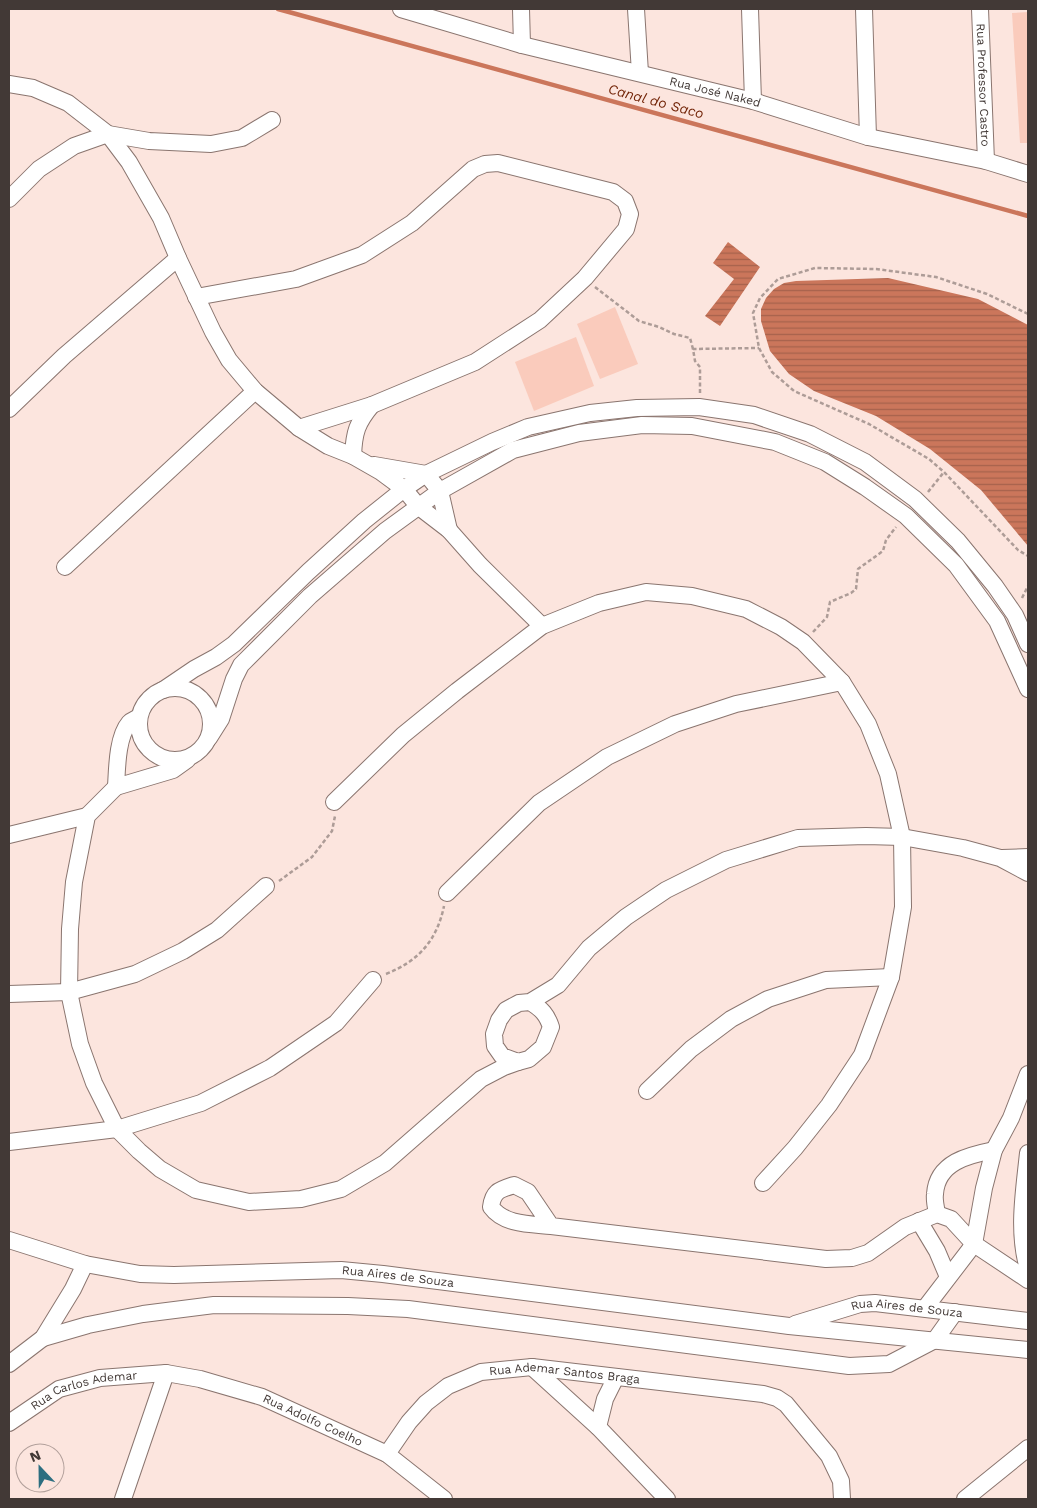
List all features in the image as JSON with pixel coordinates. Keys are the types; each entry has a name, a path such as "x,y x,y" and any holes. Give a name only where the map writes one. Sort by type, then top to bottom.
{"street":[{"name":"Rua José Naked","path":"403,9 522,44 753,101 868,137 986,161 1028,174"},
{"path":"521,9 522,44"},
{"path":"636,9 640,72"},
{"path":"750,9 753,101"},
{"path":"864,9 868,137"},
{"name":"Rua Professor Castro","path":"980,9 986,161"},
{"path":"9,84 33,88 68,103 108,134 129,162 161,218 213,332 229,360 254,392 299,428 328,446 359,459 404,489 419,507 449,530 480,565 542,626"},
{"path":"9,199 40,169 74,146 108,134 149,141 211,144 242,138 272,120"},
{"path":"196,297 296,279 362,255 412,224 473,169 485,164 498,163 612,192 625,202 630,214 626,228 585,278 540,320 475,362 372,405 299,428"},
{"path":"9,409 64,356 178,258"},
{"path":"65,567 254,392"},
{"path":"359,459 355,430 360,419 372,405"},
{"path":"194,755 171,760 159,757 150,750 143,740 139,729 140,717 148,700 234,644 308,572 389,501 426,474 528,427 590,413 637,408 699,407 754,415 810,434 865,462 919,503 958,541 1015,614 1028,644"},
{"path":"9,835 87,816 116,787 173,770 203,748 221,719 234,679 242,665 310,596 386,531 440,491 513,450 579,434 642,425 692,426 775,442 825,462 865,486 905,517 956,565 997,621 1028,689"},
{"path":"359,459 426,474 440,491 449,530"},
{"path":"381,472 389,501"},
{"path":"334,802 403,735 542,626 599,603 646,592 692,596 746,609 781,626 803,642 842,682 868,724 888,774 902,837 903,907 891,977 862,1055 829,1105 795,1148 763,1183"},
{"path":"447,893 539,803 607,757 675,724 736,704 842,682"},
{"path":"163,690 186,689 197,695 205,703 210,714 212,726 209,738"},
{"path":"116,787 118,756 124,731 130,722 140,717"},
{"path":"87,816 74,882 70,929 69,992 80,1044 94,1083 117,1129 138,1151 160,1169 196,1190 249,1202 300,1199 342,1189 385,1163 481,1079 504,1067 529,1059 543,1047 549,1037 551,1028 548,1018 542,1009 530,1002"},
{"path":"481,1079 491,1063 495,1046 494,1034 498,1020 506,1010 519,1003 530,1002 558,985 589,948 626,917 666,890 726,860 798,838 902,837 963,848 1000,858 1028,873"},
{"path":"1000,858 1028,857"},
{"path":"9,994 69,992 135,974 184,951 217,930 266,886"},
{"path":"647,1091 692,1049 731,1018 768,999 826,980 891,977"},
{"path":"9,1142 117,1129 201,1103 270,1068 336,1023 373,980"},
{"path":"548,1018 558,985"},
{"path":"495,1046 502,1056 518,1062"},
{"path":"925,1308 974,1244 984,1188 994,1150 1011,1118 1028,1074"},
{"path":"937,1214 935,1195 937,1182 944,1170 956,1160 994,1150"},
{"path":"1028,1153 1026,1210 1021,1230 1028,1269"},
{"path":"551,1226 826,1259 852,1258 868,1253 905,1227 937,1214 951,1219 974,1244 1028,1280"},
{"path":"919,1222 937,1251 948,1277"},
{"name":"Rua Aires de Souza","path":"9,1240 84,1264 140,1274 174,1275 341,1270 789,1326 1028,1350"},
{"path":"43,1338 73,1290 84,1264"},
{"name":"Rua Aires de Souza","path":"789,1326 830,1312 860,1304 875,1303 1028,1320"},
{"path":"11,1361 43,1338 88,1325 143,1314 224,1305 348,1306 408,1309 849,1366 889,1364 936,1340 955,1312"},
{"path":"532,1367 598,1427 667,1499"},
{"name":"Rua Ademar Santos Braga","path":"386,1454 426,1402 448,1386 481,1372 532,1367 763,1394 776,1398 786,1404 828,1456 841,1481 842,1499"},
{"path":"123,1499 166,1373"},
{"name":"Rua Adolfo Coelho","path":"166,1373 200,1378 262,1397 386,1454 444,1499"},
{"name":"Rua Carlos Ademar","path":"9,1423 59,1389 100,1378 166,1373"},
{"path":"598,1427 605,1399 616,1377"},
{"path":"965,1499 1028,1448"}],"path":[{"path":"1028,314 987,294 936,277 876,269 815,268 778,279 760,298 753,313 759,348 772,372 794,391 869,424 929,459 944,472 1018,550 1028,556"},
{"path":"585,278 606,297 639,321 690,338 695,362 700,367 699,407"},
{"path":"693,349 759,348"},
{"path":"919,503 944,472"},
{"path":"803,642 827,617 830,602 856,589 858,569 862,564 878,556 883,551 886,540 905,517"},
{"path":"266,886 282,880 312,857 332,831 335,817 334,802"},
{"path":"373,980 399,969 417,956 432,940 440,924 447,893"}],"shaded area":[{"path":"1028,12 1028,143 1020,143 1012,13"},
{"path":"728,242 760,267 720,326 705,316 734,279 713,263"},
{"path":"888,278 978,299 1028,325 1028,546 981,490 930,449 876,416 814,391 789,374 770,351 761,321 761,309 766,298 774,289 784,283 796,281"},
{"path":"615,307 638,364 600,379 577,324"},
{"path":"576,337 594,386 534,411 515,362"}],"waterway":[{"name":"Canal do Saco","path":"278,9 1028,216"}]}
